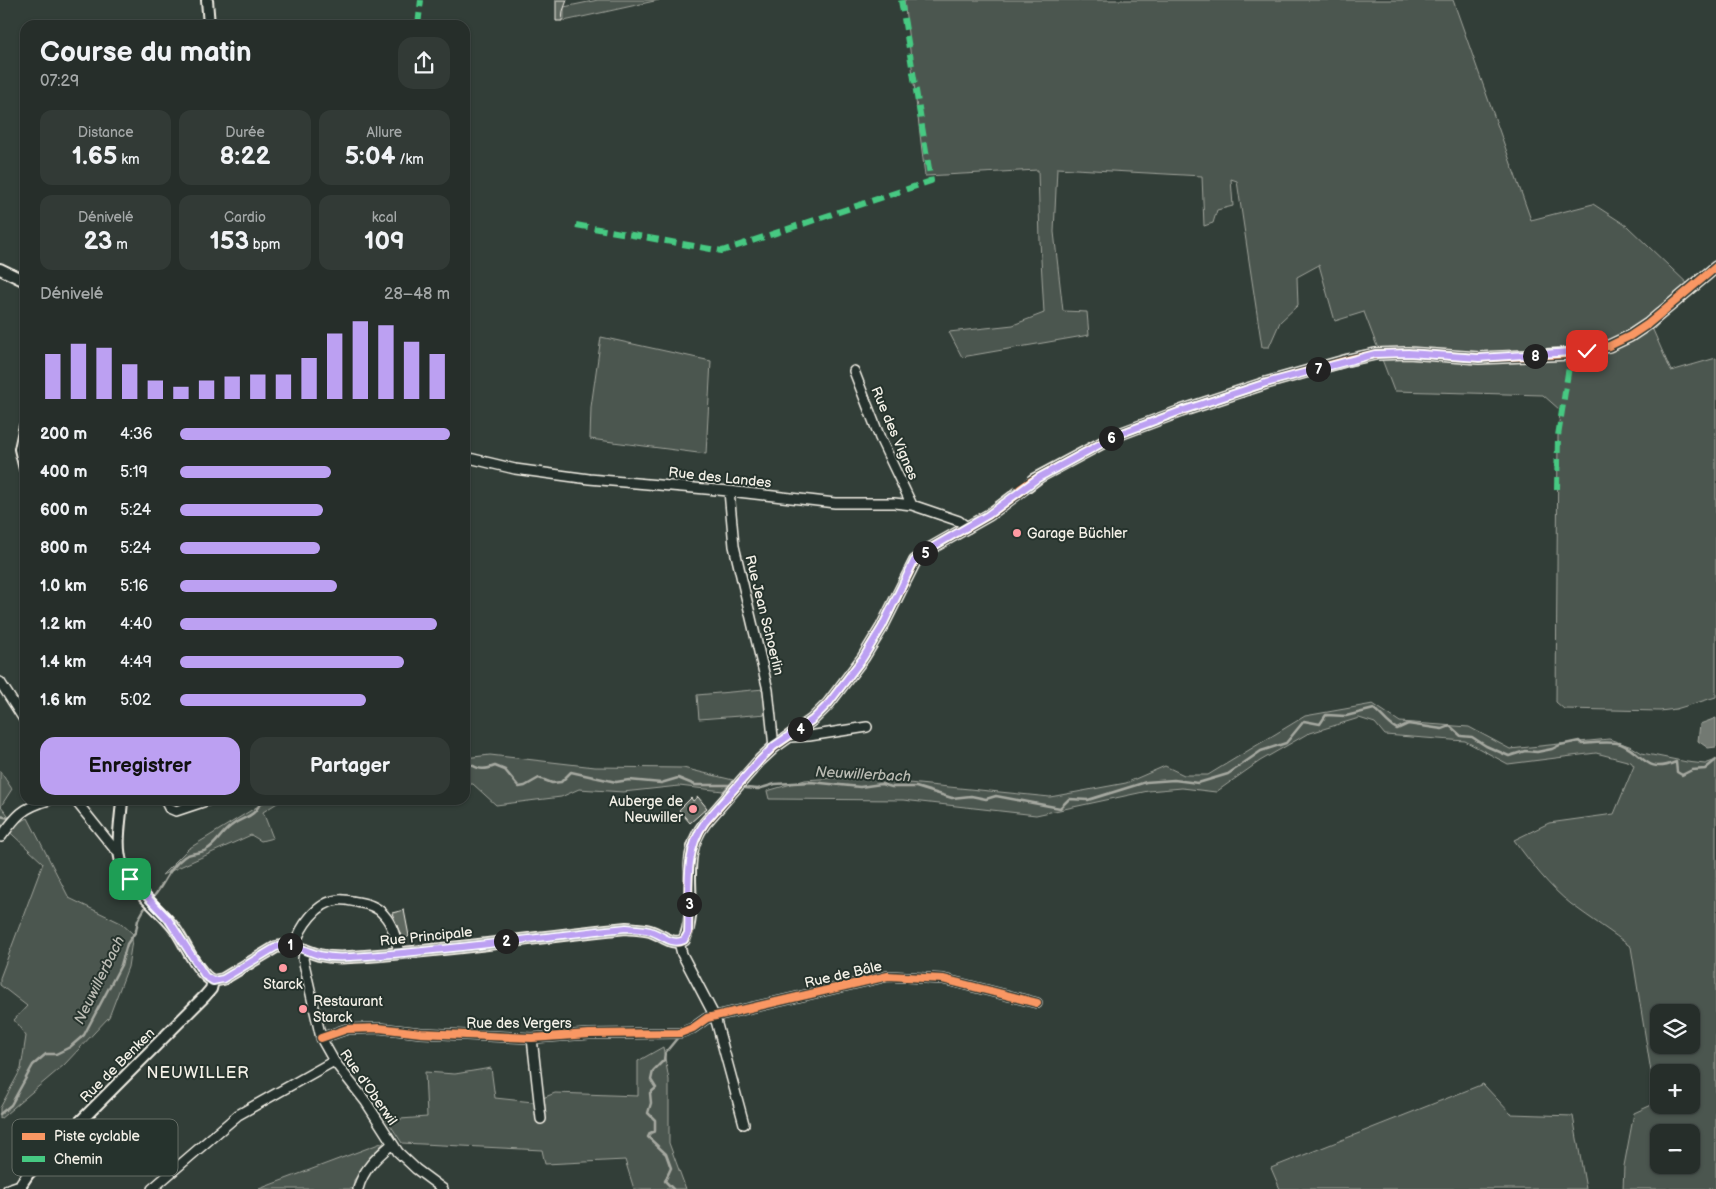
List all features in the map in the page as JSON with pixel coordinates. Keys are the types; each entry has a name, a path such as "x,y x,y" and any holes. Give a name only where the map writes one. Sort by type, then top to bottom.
{"street":[{"path":"207,0 209,20"},
{"path":"744,1124 715,1017 682,954 679,942 684,940 688,933 690,860 697,832 774,746 812,720 828,704 863,658 882,627 914,561 931,548 968,528 1027,488 1038,478 1126,431 1266,383 1375,354 1408,353 1479,358 1571,354 1601,348 1630,336 1648,324 1716,267"},
{"path":"0,270 20,279"},
{"name":"Rue des Vignes","path":"854,371 880,438 912,505"},
{"name":"Rue des Landes","path":"470,458 515,469 558,475 729,491 835,504 894,503 912,505 959,522 968,528"},
{"name":"Rue Jean Schoerlin","path":"729,491 734,546 768,690 774,746"},
{"path":"0,682 20,713"},
{"path":"790,736 809,736 867,727"},
{"path":"1,837 17,814 35,805"},
{"path":"79,805 119,852"},
{"path":"122,805 119,852 122,866 130,879 168,919 204,974 213,981"},
{"path":"168,805 169,808 176,811 194,805"},
{"path":"300,947 303,925 315,912 334,901 340,900 371,905 384,915 397,941 399,954"},
{"name":"Rue Principale","path":"213,981 223,979 276,947 300,947 320,955 346,957 399,954 626,928 650,931 671,941 679,942"},
{"name":"Rue d'Oberwil","path":"300,947 322,1038 334,1061 366,1102 392,1144 416,1169 443,1189"},
{"name":"Rue de Bâle","path":"715,1017 888,976 943,979 1037,1003"},
{"name":"Rue de Benken","path":"83,1119 205,996 211,989 213,981"},
{"name":"Rue des Vergers","path":"322,1038 347,1029 379,1028 421,1033 532,1038 588,1034 680,1033 693,1028 707,1018 715,1017"},
{"path":"532,1038 541,1119"},
{"path":"178,1167 238,1115 334,1061"},
{"path":"358,1189 366,1170 392,1144"},
{"name":"Rue de Benken","path":"20,1188 27,1176"},
{"path":"152,1189 167,1176"},
{"path":"8,1189 20,1188"}],"shaded area":[{"path":"598,0 659,0 564,21 564,7"},
{"path":"904,0 1453,0 1531,220 1593,204 1627,226 1692,288 1653,330 1671,371 1716,358 1716,697 1676,709 1660,711 1564,709 1556,702 1558,436 1560,410 1543,395 1394,391 1364,312 1335,321 1319,265 1297,277 1298,305 1280,322 1269,347 1262,347 1237,181 1231,179 1233,206 1217,210 1213,223 1204,226 1202,176 1057,168 1054,232 1063,311 1087,312 1089,335 962,357 949,332 1013,325 1044,313 1038,170 925,176"},
{"path":"601,337 711,361 706,454 590,439 591,407"},
{"path":"764,689 767,714 699,719 697,695"},
{"path":"1373,704 1400,722 1469,727 1510,749 1609,739 1632,747 1642,753 1687,762 1705,764 1716,760 1716,1189 1623,1189 1624,1166 1634,1113 1650,1106 1650,1114 1700,1114 1700,1064 1650,1064 1650,1066 1631,947 1579,910 1555,890 1514,840 1549,823 1614,814 1634,766 1631,762 1596,753 1508,764 1465,741 1385,735 1375,723 1359,718 1307,734 1260,761 1216,792 1182,788 1148,791 1036,815 903,800 769,799 767,791 805,780 848,777 1050,797 1126,783 1165,766 1184,775 1208,775 1305,716"},
{"path":"1716,718 1716,747 1708,748 1698,741 1700,724"},
{"path":"490,755 595,767 683,768 733,780 723,791 679,786 623,792 579,789 561,797 496,805 473,784 470,784 470,757"},
{"path":"0,771 12,789 1,806 15,824 28,818 69,898 121,923 133,934 128,967 109,1017 64,1065 0,1119 0,1108 21,1069 26,1036 14,1020 27,1006 0,985 0,978 43,863 0,823"},
{"path":"260,805 274,805 263,812 273,838 261,841 251,835 162,875 188,849"},
{"path":"663,1047 669,1080 669,1143 686,1189 634,1189 625,1160 545,1164 542,1150 402,1143 387,1120 427,1117 425,1072 455,1074 491,1068 495,1098 533,1102 555,1093 638,1096 638,1061"},
{"path":"1483,1084 1511,1114 1573,1116 1586,1189 1280,1189 1271,1168"},
{"path":"384,1142 354,1180 353,1189 259,1189"}],"building":[{"path":"556,0 567,0 562,21 556,21"},
{"name":"Auberge de Neuwiller","path":"698,797 707,808 690,823 679,810 691,798 693,801"},
{"path":"404,910 409,936 405,940 402,939 392,913"}],"waterway":[{"name":"Neuwillerbach","path":"745,788 758,789 775,784 811,782 860,787 881,784 892,787 916,787 952,798 971,796 986,799 996,796 1060,808 1069,799 1088,800 1146,782 1174,780 1198,783 1228,774 1261,751 1286,743 1304,721 1320,724 1326,715 1346,716 1374,709 1397,729 1408,724 1442,729 1450,726 1461,736 1472,737 1486,746 1509,756 1525,751 1537,752 1552,749 1560,745 1579,741 1582,744 1608,742 1621,744 1651,765 1658,766 1676,762 1677,772 1682,775 1692,770 1705,769 1716,760"},
{"name":"Neuwillerbach","path":"470,764 482,769 495,766 505,770 519,787 525,786 539,778 552,783 561,782 571,772 616,782 629,780 661,783 678,778 695,785 729,785"},
{"name":"Neuwillerbach","path":"154,896 170,871 187,855 210,848 224,832 236,822 252,814 259,805"},
{"path":"0,816 9,818"},
{"name":"Neuwillerbach","path":"0,1114 11,1105 33,1065 46,1054 56,1054 70,1047 84,1035 121,965 127,944 136,931 138,920 146,906"},
{"path":"673,1189 665,1181 671,1168 666,1154 648,1137 650,1133 655,1131 655,1120 648,1113 651,1103 650,1093 656,1088 651,1080 653,1071 664,1060 665,1053 679,1036"}],"marked path":[{"path":"419,20 421,0"},
{"path":"576,225 722,251 931,181 901,0"},
{"path":"1557,489 1558,436 1571,354"}],"cycle path":[{"path":"1018,493 1020,489 1030,482 1117,435 1181,411 1266,383 1348,360 1375,354 1408,353 1479,358 1571,354 1609,346 1630,336 1648,324 1716,267"},
{"path":"679,942 684,940 688,933 690,861 698,835 705,823 760,760 774,747 812,720 828,704 863,658 882,627 915,561 931,548 989,515 1023,490"},
{"path":"321,1038 347,1029 379,1028 421,1033 532,1038 589,1034 680,1033 693,1028 707,1018 888,976 943,979 1037,1003"}],"place":[{"name":"Garage Büchler","path":"1017,533"},
{"name":"Auberge de Neuwiller","path":"693,809"},
{"name":"Starck","path":"283,968"},
{"name":"Restaurant Starck","path":"303,1009"}],"district":[{"name":"NEUWILLER","path":"198,1072"}],"route":[{"path":"130,879 168,919 205,976 215,981 223,979 276,947 284,945 295,945 325,956 346,957 399,954 626,928 650,931 671,941 679,942 684,940 688,933 690,860 697,832 774,746 812,720 828,704 863,658 882,627 914,561 931,548 988,515 1038,478 1117,435 1181,411 1266,383 1348,360 1375,354 1408,353 1479,358 1571,354 1587,351"}]}
